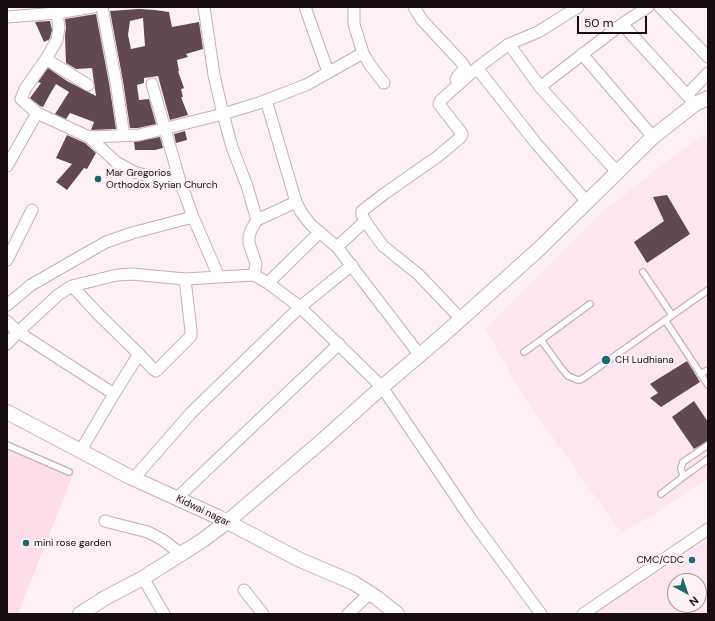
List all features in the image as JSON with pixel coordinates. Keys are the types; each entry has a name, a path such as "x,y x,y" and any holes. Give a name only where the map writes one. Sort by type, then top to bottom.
{"street":[{"path":"11,14 57,13 93,7"},
{"path":"102,7 124,136"},
{"path":"204,7 214,75 223,114 232,147 247,186 257,220"},
{"path":"305,7 328,72"},
{"path":"354,7 354,24 363,53 384,83"},
{"path":"414,7 422,20 463,64 465,68 457,76 457,85"},
{"path":"461,319 418,274 383,246 362,216 362,211 437,157 461,137 462,134 439,103 457,85 509,44 538,32 578,7"},
{"path":"540,87 622,24 648,7"},
{"path":"660,7 708,57"},
{"path":"57,13 60,28 59,35 46,59 21,97 22,100 37,113 89,137 116,162 134,172 148,176 179,178"},
{"path":"622,24 691,99"},
{"path":"509,44 540,87 617,172"},
{"path":"89,137 139,135 223,114 306,85 363,53"},
{"path":"582,54 653,137"},
{"path":"46,59 88,85"},
{"path":"477,68 535,142 587,202"},
{"path":"83,613 143,578 203,540 227,522 323,440 539,249 691,99 708,73"},
{"path":"152,84 179,178 193,217 219,277"},
{"path":"691,99 708,98"},
{"path":"266,100 296,202 301,212 311,225 337,247 352,265 419,354"},
{"path":"7,166 11,150 37,113"},
{"path":"254,275 256,264 249,243 251,230 257,220 296,202"},
{"path":"7,260 32,210"},
{"path":"7,305 31,285 106,242 132,233 193,217"},
{"path":"337,247 365,221"},
{"path":"268,283 320,232"},
{"path":"134,478 191,413 300,307 352,265"},
{"path":"7,344 58,294 72,286 124,274 185,279 254,275 268,283 300,307 382,387 471,519 541,614"},
{"path":"72,286 99,315 156,370 191,336 192,331 185,279"},
{"path":"7,321 18,332 114,394"},
{"path":"177,498 339,344"},
{"path":"81,450 139,354"},
{"name":"Kidwai nagar","path":"7,412 134,478 227,522 298,559 354,583 370,593 397,614"},
{"path":"106,521 148,532 163,540 181,554"},
{"path":"583,614 708,529"},
{"path":"143,578 164,614"},
{"path":"244,590 263,614"},
{"path":"348,614 370,593"}],"lane":[{"path":"643,272 672,315"},
{"path":"541,340 568,376 578,380 582,379 708,290"},
{"path":"524,352 590,304"},
{"path":"665,320 708,385"},
{"path":"700,374 708,370"},
{"path":"7,445 69,472"},
{"path":"683,477 681,464 708,445"},
{"path":"661,494 708,458"}],"shaded area":[{"name":"CH Ludhiana","path":"708,133 708,479 622,534 521,393 485,328 600,214 671,158"},
{"name":"mini rose garden","path":"7,440 74,472 18,614 7,614"},
{"name":"CMC/CDC","path":"708,539 708,614 596,614"}],"building":[{"path":"139,9 169,12 172,27 199,22 203,49 186,54 188,57 177,60 178,71 184,88 181,89 183,97 181,97 188,115 170,120 158,76 144,78 144,83 137,85 139,100 149,99 156,124 138,128 130,128 110,11","holes":["143,18 145,46 131,49 128,35 130,21"]},
{"path":"96,14 116,129 91,130 94,122 70,113 66,119 55,114 69,92 56,84 43,107 30,98 41,83 38,82 48,68 67,81 96,96 92,68 76,69 66,63 65,19"},
{"path":"50,21 52,30 50,38 48,41 44,42 35,22"},
{"path":"185,131 187,140 176,143 174,134"},
{"path":"67,135 85,143 96,153 87,169 84,168 67,190 56,182 72,164 56,158"},
{"path":"160,137 163,148 155,150 135,150 134,142"},
{"path":"667,195 690,234 647,263 634,242 664,221 653,197"},
{"path":"687,361 700,382 661,407 650,398 658,393 650,384"},
{"path":"694,401 708,422 708,441 694,449 672,417"}],"place":[{"name":"Mar Gregorios Orthodox Syrian Church","path":"98,179"},
{"name":"CH Ludhiana","path":"606,360"},
{"name":"mini rose garden","path":"26,543"},
{"name":"CMC/CDC","path":"692,560"}]}
